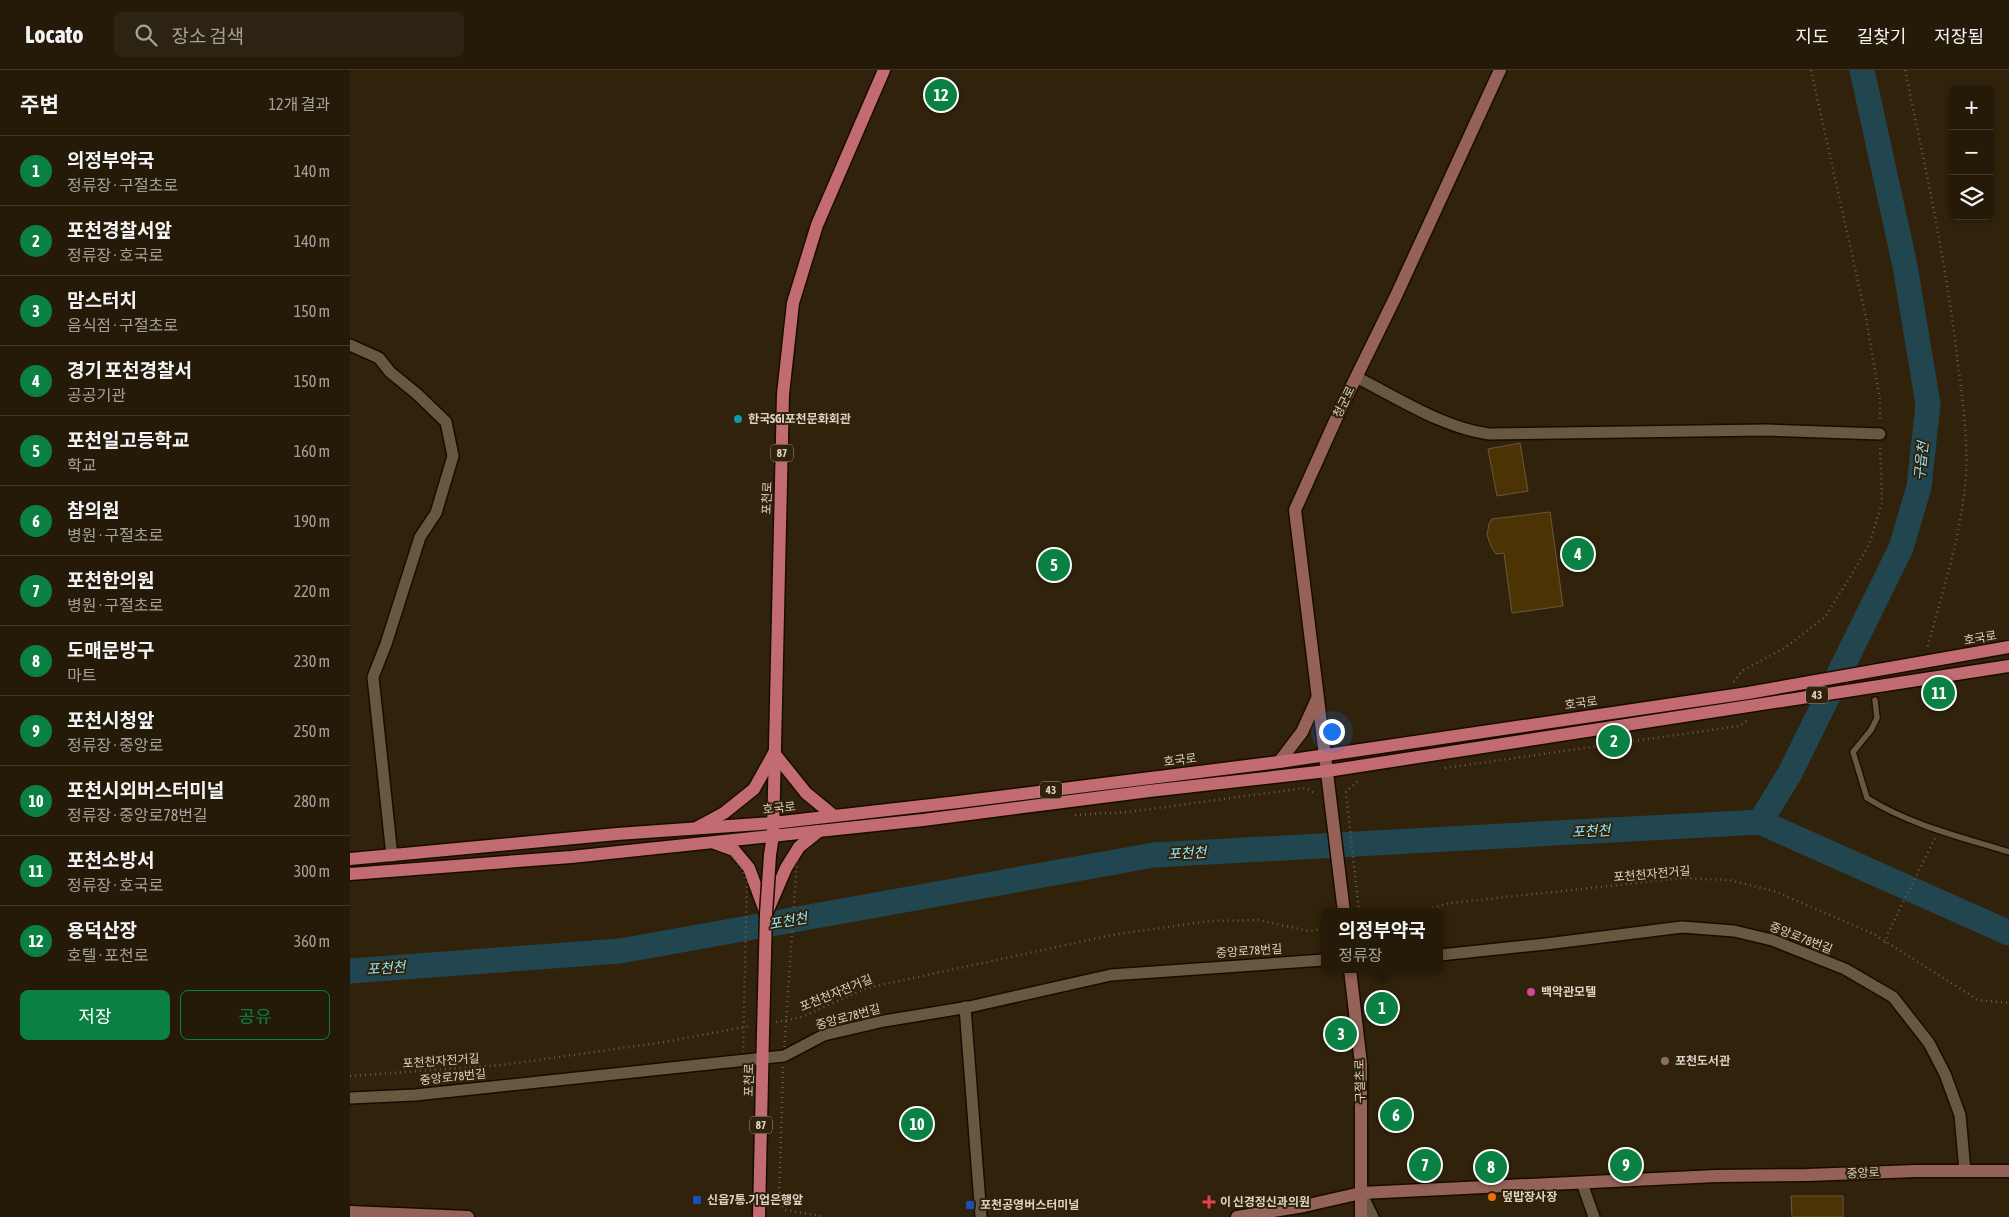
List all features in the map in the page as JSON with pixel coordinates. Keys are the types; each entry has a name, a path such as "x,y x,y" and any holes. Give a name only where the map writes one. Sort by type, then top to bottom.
{"main road":[{"name":"포천로","path":"766,914 773,829 783,394 793,303 817,225 884,70"},
{"name":"호국로","path":"350,874 570,857 711,842 834,816 1324,756 1748,693 2009,647"},
{"name":"호국로","path":"350,859 693,829 819,831 1327,771 1741,708 1893,682 2009,666"},
{"path":"693,829 724,813 754,789 774,753 806,793 834,816"},
{"path":"766,914 786,868 819,831"},
{"path":"711,842 734,850 749,868 766,914"},
{"name":"87","path":"759,1029 766,914"},
{"name":"포천로","path":"759,1029 763,1058 759,1217"}],"street":[{"name":"청군로","path":"1324,756 1294,510 1395,298 1500,70"},
{"path":"350,345 379,358 390,372 417,394 446,422 453,456 436,513 420,537 386,644 373,677 392,856"},
{"path":"1356,377 1448,423 1468,431 1489,434 1765,430 1880,434"},
{"path":"1279,762 1302,732 1317,700"},
{"path":"1324,756 1344,908"},
{"name":"중앙로78번길","path":"1443,954 1546,944 1682,927 1734,931 1772,940 1845,970 1893,997 1929,1043 1945,1074 1960,1115 1965,1171"},
{"name":"중앙로78번길","path":"350,1098 415,1095 763,1058 784,1054 824,1035 884,1021 965,1007 1111,974 1321,960"},
{"name":"구절초로","path":"1350,973 1361,1064 1361,1217"},
{"path":"965,1007 981,1217"},
{"name":"중앙로","path":"1237,1217 1304,1206 1361,1193 1716,1176 1807,1176 1916,1171 2009,1171"},
{"path":"1582,1182 1594,1217"},
{"path":"1361,1193 1373,1217"},
{"path":"350,1212 468,1217"}],"lane":[{"path":"1875,700 1877,718 1871,730 1853,752 1867,798 1887,810 1938,830 2009,852"}],"path":[{"path":"1722,697 1742,672 1786,648 1825,618 1869,545 1882,503 1880,400 1866,318 1811,70"},
{"path":"1905,70 1949,291 1965,436 1966,473 1962,505 1924,662"},
{"path":"1438,768 1739,726 1752,717"},
{"path":"1359,908 1346,792 1360,779 1370,778"},
{"path":"1885,943 1888,933 1932,847"},
{"path":"798,853 784,1054 779,1200 786,1210 822,1216"},
{"path":"732,856 742,869 747,881 743,1052"},
{"name":"포천천자전거길","path":"1432,908 1450,903 1684,878 1729,880 1774,891 1865,930 1978,1000 2009,1003"},
{"name":"포천천자전거길","path":"774,1022 802,1017 867,988 1112,935 1209,921 1258,920 1309,931 1321,929"},
{"name":"포천천자전거길","path":"350,1076 502,1065 759,1029"}],"building":[{"path":"1520,443 1528,491 1497,496 1488,449"},
{"path":"1550,512 1563,606 1512,613 1504,553 1496,554 1492,548 1487,535 1489,524 1492,519"},
{"path":"1791,1196 1843,1196 1843,1217 1792,1217"}],"waterway":[{"name":"구읍천","path":"1760,822 1790,773 1901,548 1919,487 1928,404 1905,266 1862,70"},
{"name":"포천천","path":"350,971 620,951 1154,855 1760,822 2009,933"}],"place":[{"name":"용덕산장","path":"941,95"},
{"name":"한국SGI포천문화회관","path":"738,419"},
{"name":"경기 포천경찰서","path":"1578,554"},
{"name":"포천일고등학교","path":"1054,565"},
{"name":"포천소방서","path":"1939,693"},
{"name":"포천경찰서앞","path":"1614,741"},
{"name":"백악관모텔","path":"1531,992"},
{"name":"의정부약국","path":"1382,1008"},
{"name":"맘스터치","path":"1341,1034"},
{"name":"포천도서관","path":"1665,1061"},
{"name":"참의원","path":"1396,1115"},
{"name":"포천시외버스터미널","path":"917,1124"},
{"name":"포천한의원","path":"1425,1165"},
{"name":"포천시청앞","path":"1626,1165"},
{"name":"도매문방구","path":"1491,1167"},
{"name":"덮밥장사장","path":"1492,1197"},
{"name":"신읍7통.기업은행앞","path":"697,1200"},
{"name":"이 신경정신과의원","path":"1209,1202"},
{"name":"포천공영버스터미널","path":"970,1205"}]}
